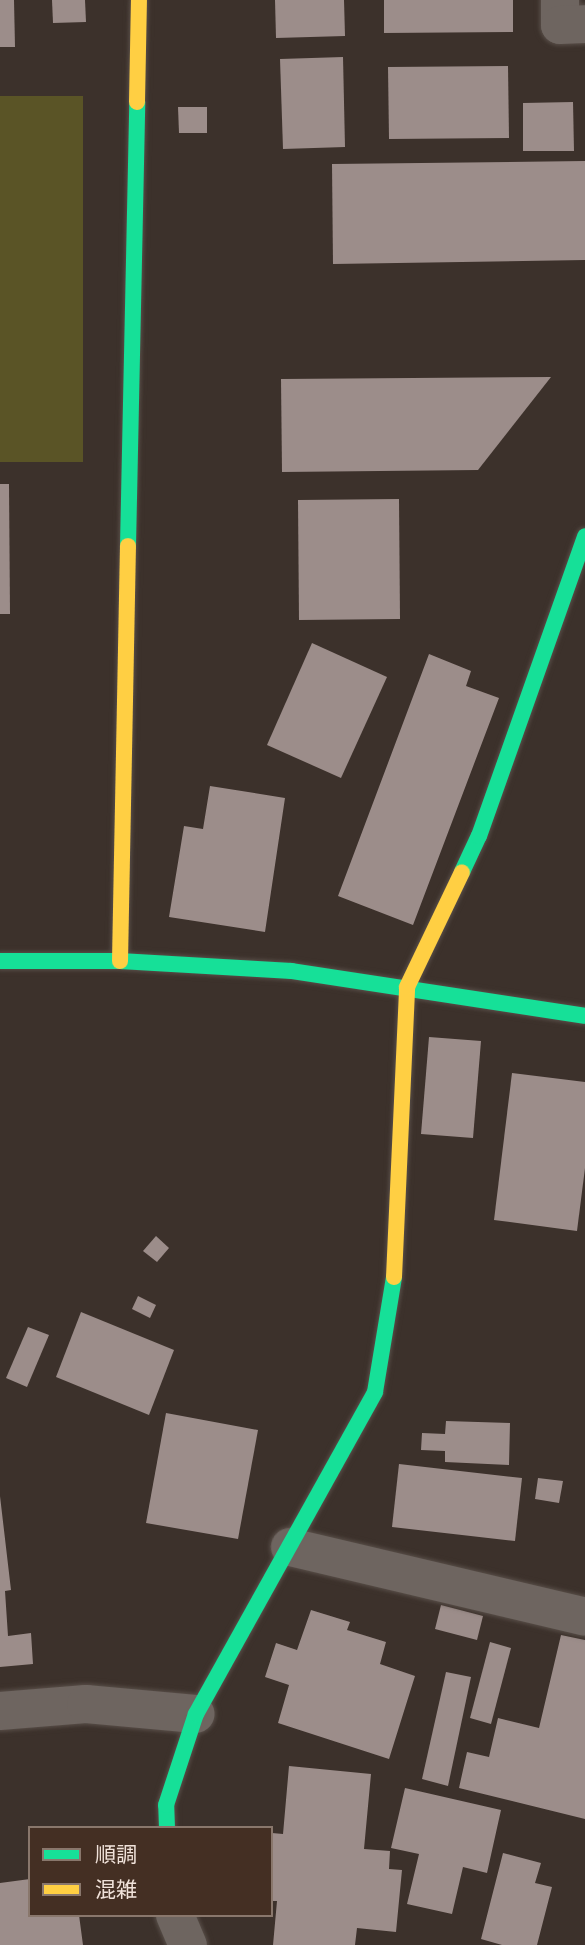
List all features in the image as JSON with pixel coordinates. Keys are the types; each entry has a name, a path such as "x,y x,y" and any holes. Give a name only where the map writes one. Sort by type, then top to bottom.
{"street":[{"path":"120,961 139,0"},
{"path":"560,0 560,25 585,24"},
{"path":"167,1826 166,1805 196,1714 375,1392 394,1282 407,987 479,836 585,536"},
{"path":"0,961 120,961 292,971 585,1016"},
{"path":"290,1547 585,1617"},
{"path":"0,1711 86,1704 196,1714"},
{"path":"176,1917 188,1945"}],"shaded area":[{"path":"0,96 83,96 83,462 0,462"}],"building":[{"path":"0,0 14,0 15,47 0,47"},
{"path":"52,0 85,0 86,22 53,23"},
{"path":"275,0 344,0 345,36 276,38"},
{"path":"384,0 513,0 513,32 384,33"},
{"path":"343,57 345,147 283,149 280,59"},
{"path":"508,66 509,138 389,139 388,67"},
{"path":"573,102 574,151 523,151 523,103"},
{"path":"178,107 207,107 207,133 179,133"},
{"path":"585,161 585,260 333,264 332,164"},
{"path":"551,377 478,470 282,472 281,379"},
{"path":"0,484 9,484 10,614 0,614"},
{"path":"399,499 400,619 299,620 298,500"},
{"path":"312,643 387,677 341,778 267,745"},
{"path":"429,654 471,671 466,686 499,698 413,925 338,896"},
{"path":"210,786 285,798 265,932 169,917 184,826 203,829"},
{"path":"429,1037 481,1041 473,1138 421,1134"},
{"path":"512,1073 585,1082 585,1168 577,1231 494,1220"},
{"path":"156,1236 169,1248 157,1262 143,1251"},
{"path":"138,1296 156,1305 150,1318 132,1309"},
{"path":"81,1312 174,1350 149,1415 56,1377"},
{"path":"28,1327 49,1335 27,1387 6,1378"},
{"path":"166,1413 258,1430 238,1539 146,1523"},
{"path":"446,1421 510,1423 509,1465 445,1462 445,1451 421,1450 422,1433 445,1434"},
{"path":"399,1464 522,1478 515,1541 392,1527"},
{"path":"538,1478 563,1481 559,1503 535,1499"},
{"path":"0,1496 11,1590 5,1591 8,1636 31,1633 33,1664 0,1667"},
{"path":"441,1605 483,1616 477,1640 435,1629"},
{"path":"311,1610 350,1622 347,1630 386,1642 380,1664 415,1676 389,1759 278,1723 289,1685 265,1677 276,1643 297,1650"},
{"path":"561,1635 585,1640 585,1819 459,1788 467,1752 489,1757 498,1718 539,1728"},
{"path":"490,1642 511,1648 491,1724 470,1718"},
{"path":"446,1672 471,1677 448,1786 422,1779"},
{"path":"289,1766 371,1774 364,1849 390,1851 389,1869 402,1870 396,1932 357,1928 355,1945 273,1945 277,1901 273,1901 273,1833 283,1834"},
{"path":"405,1788 501,1810 487,1873 463,1867 452,1914 407,1904 419,1854 391,1848"},
{"path":"503,1853 541,1863 535,1883 552,1887 537,1945 502,1945 481,1939"},
{"path":"28,1879 28,1917 79,1917 83,1945 0,1945 0,1883"}],"traffic: fast":[{"path":"128,546 137,102"},
{"path":"462,872 479,836 585,536"},
{"path":"0,961 120,961 292,971 585,1016"},
{"path":"167,1826 166,1805 196,1714 375,1392 394,1277"}],"traffic: slow":[{"path":"137,102 139,0"},
{"path":"120,961 128,546"},
{"path":"394,1277 407,987 462,872"}]}
